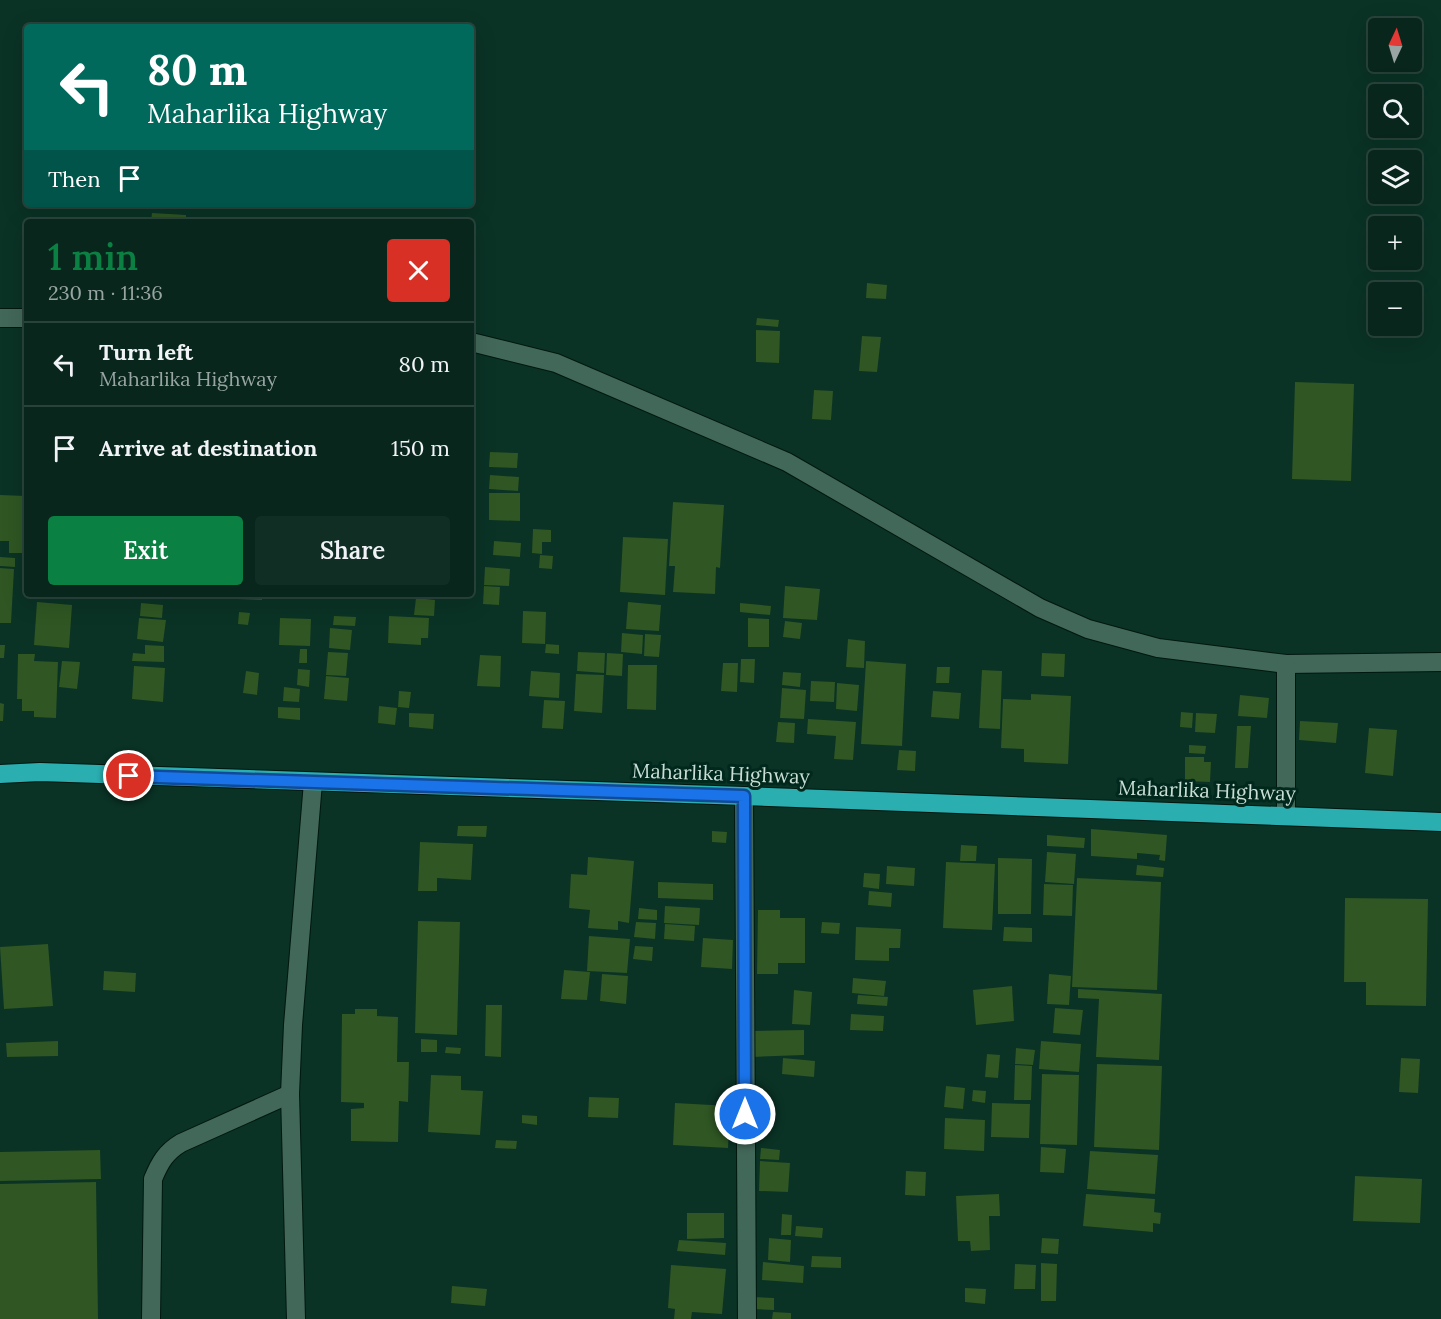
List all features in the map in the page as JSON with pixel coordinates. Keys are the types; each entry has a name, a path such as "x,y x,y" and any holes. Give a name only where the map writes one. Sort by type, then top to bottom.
{"highway":[{"name":"Maharlika Highway","path":"0,774 40,772 1441,822"}],"street":[{"path":"0,318 24,318"},
{"path":"474,343 556,363 787,462 1040,608 1088,628 1158,648 1286,664 1441,662"},
{"path":"1286,664 1286,816"},
{"path":"296,1319 290,1094 293,1024 313,782"},
{"path":"744,796 747,1319"},
{"path":"151,1319 153,1179 160,1161 170,1150 181,1143 290,1094"}],"building":[{"path":"152,213 186,215 186,219 151,219"},
{"path":"867,283 887,285 886,299 866,298"},
{"path":"757,318 779,320 778,327 756,325"},
{"path":"756,330 780,331 779,363 756,362"},
{"path":"862,336 881,337 877,372 859,371"},
{"path":"1295,382 1354,384 1351,481 1292,479"},
{"path":"814,390 833,391 831,420 812,419"},
{"path":"490,452 518,453 517,468 489,467"},
{"path":"490,475 519,477 518,491 489,489"},
{"path":"489,493 520,493 520,521 489,520"},
{"path":"0,495 24,496 24,553 9,553 9,541 0,541"},
{"path":"673,502 724,505 720,568 716,567 715,594 673,592 675,566 669,566"},
{"path":"533,529 551,530 551,542 542,542 542,554 532,553"},
{"path":"623,537 668,539 665,595 620,592"},
{"path":"494,541 521,543 520,557 493,555"},
{"path":"540,555 553,556 552,569 539,568"},
{"path":"0,557 15,558 15,567 0,566"},
{"path":"485,567 510,569 509,586 484,585"},
{"path":"0,568 14,569 11,623 0,623"},
{"path":"484,586 500,587 499,605 483,604"},
{"path":"785,586 820,589 817,620 783,618"},
{"path":"236,597 262,597 262,600 236,599"},
{"path":"416,598 435,600 434,616 414,615"},
{"path":"37,602 72,605 69,648 34,645"},
{"path":"628,602 661,605 659,631 626,629"},
{"path":"141,603 163,605 162,618 140,616"},
{"path":"740,603 771,606 770,615 740,612"},
{"path":"523,611 546,612 545,644 522,643"},
{"path":"239,612 250,613 248,625 238,624"},
{"path":"334,616 356,617 355,626 333,625"},
{"path":"389,616 429,618 428,638 421,638 421,645 388,643"},
{"path":"139,618 166,620 163,642 137,639"},
{"path":"280,618 311,619 310,646 279,645"},
{"path":"748,618 769,619 769,647 748,647"},
{"path":"785,621 802,623 800,639 783,637"},
{"path":"330,628 352,630 350,650 329,648"},
{"path":"622,633 643,635 642,654 621,652"},
{"path":"645,634 661,635 659,657 644,656"},
{"path":"848,639 865,641 864,668 846,667"},
{"path":"546,644 559,645 559,654 545,653"},
{"path":"0,645 5,645 4,658 0,658"},
{"path":"145,645 164,646 164,662 132,661 133,653 145,654"},
{"path":"300,649 307,649 307,663 299,663"},
{"path":"328,652 348,653 346,676 326,675"},
{"path":"578,652 605,653 604,673 577,671"},
{"path":"607,653 623,654 622,676 606,675"},
{"path":"1042,653 1065,654 1064,677 1041,676"},
{"path":"18,654 35,654 34,661 58,662 56,718 34,717 34,711 22,711 22,699 17,699"},
{"path":"480,655 501,656 500,687 477,686"},
{"path":"741,659 755,659 754,683 740,682"},
{"path":"62,661 80,662 77,689 59,687"},
{"path":"866,661 906,664 902,746 861,744"},
{"path":"723,663 738,663 737,692 721,691"},
{"path":"628,665 657,665 656,710 627,709"},
{"path":"134,666 165,668 163,702 132,699"},
{"path":"937,667 950,667 949,683 936,683"},
{"path":"298,669 310,670 309,687 297,685"},
{"path":"982,670 1002,671 1000,729 979,728"},
{"path":"246,671 259,673 257,695 243,693"},
{"path":"531,671 560,673 559,698 529,696"},
{"path":"783,672 801,673 800,687 782,685"},
{"path":"576,674 604,675 602,713 574,711"},
{"path":"326,676 349,678 347,701 324,699"},
{"path":"811,681 835,682 834,702 810,701"},
{"path":"837,683 859,685 857,711 836,709"},
{"path":"284,687 300,689 299,702 283,701"},
{"path":"782,688 806,690 804,719 780,718"},
{"path":"399,691 411,692 409,708 398,707"},
{"path":"933,691 961,693 959,719 931,717"},
{"path":"1031,694 1071,696 1068,764 1024,762 1024,749 1001,748 1003,699 1031,700"},
{"path":"1240,695 1269,698 1267,718 1238,716"},
{"path":"544,700 565,701 563,729 542,728"},
{"path":"0,703 4,704 3,721 0,721"},
{"path":"379,706 397,708 395,725 378,723"},
{"path":"278,707 300,708 300,720 278,718"},
{"path":"1181,712 1193,713 1192,728 1180,727"},
{"path":"409,713 434,714 433,729 409,727"},
{"path":"1196,713 1217,714 1215,733 1195,732"},
{"path":"808,719 856,722 853,760 834,759 836,736 807,734"},
{"path":"1300,721 1338,723 1336,743 1299,740"},
{"path":"778,722 795,723 794,743 776,742"},
{"path":"1237,726 1251,726 1248,768 1235,768"},
{"path":"1369,728 1397,730 1393,776 1365,773"},
{"path":"1189,745 1206,746 1205,754 1189,753"},
{"path":"899,750 916,751 915,771 897,770"},
{"path":"1185,757 1204,757 1204,762 1211,762 1210,782 1185,781"},
{"path":"458,826 487,826 486,837 457,836"},
{"path":"1091,829 1167,835 1165,861 1159,860 1160,855 1137,853 1137,859 1091,856"},
{"path":"712,831 727,832 726,843 712,842"},
{"path":"1047,835 1085,838 1084,848 1047,846"},
{"path":"420,842 473,844 471,880 437,878 437,891 418,891"},
{"path":"961,845 977,846 976,861 960,861"},
{"path":"1047,852 1076,854 1074,884 1045,882"},
{"path":"588,857 634,861 629,923 618,921 618,930 588,928 590,910 569,908 571,874 587,875"},
{"path":"998,858 1032,859 1031,914 998,914"},
{"path":"946,862 995,864 992,930 943,928"},
{"path":"1137,865 1164,868 1163,877 1136,875"},
{"path":"887,866 915,868 914,886 886,884"},
{"path":"864,873 880,874 879,889 863,887"},
{"path":"1077,878 1161,882 1157,990 1072,987"},
{"path":"658,882 713,884 713,900 658,898"},
{"path":"1044,884 1073,885 1072,916 1043,915"},
{"path":"869,891 892,893 891,907 868,905"},
{"path":"1345,898 1428,899 1426,1006 1366,1005 1366,982 1344,982"},
{"path":"665,906 700,908 699,925 664,923"},
{"path":"639,908 657,910 657,920 638,919"},
{"path":"758,910 780,910 780,918 805,918 805,963 778,963 778,974 757,974"},
{"path":"418,921 460,922 457,1035 415,1033"},
{"path":"636,922 656,923 655,939 634,937"},
{"path":"822,922 840,923 839,934 821,933"},
{"path":"665,924 695,926 694,941 664,939"},
{"path":"856,927 901,929 900,948 889,948 889,961 855,960"},
{"path":"1004,927 1032,928 1032,942 1003,941"},
{"path":"589,936 630,939 627,973 587,971"},
{"path":"703,938 733,940 732,969 701,967"},
{"path":"48,944 53,1006 4,1009 0,947"},
{"path":"635,946 653,947 652,961 633,959"},
{"path":"564,970 590,972 587,1000 561,999"},
{"path":"104,971 136,973 135,992 103,990"},
{"path":"602,974 628,976 626,1004 600,1001"},
{"path":"1049,974 1071,976 1069,1005 1047,1004"},
{"path":"853,978 886,981 884,996 852,993"},
{"path":"1012,986 1014,1021 976,1025 973,990"},
{"path":"1078,989 1162,994 1159,1060 1096,1057 1099,999 1078,998"},
{"path":"794,990 812,992 810,1025 792,1024"},
{"path":"858,995 888,997 887,1006 857,1004"},
{"path":"486,1005 502,1005 501,1057 485,1056"},
{"path":"1055,1008 1083,1010 1080,1035 1053,1033"},
{"path":"355,1009 377,1009 377,1016 398,1017 397,1062 409,1062 408,1102 399,1101 398,1142 351,1141 351,1109 364,1108 364,1103 341,1102 342,1014 355,1014"},
{"path":"851,1014 884,1016 883,1031 850,1030"},
{"path":"804,1030 804,1055 752,1057 751,1031"},
{"path":"421,1039 437,1040 437,1052 421,1052"},
{"path":"58,1041 58,1056 7,1057 6,1043"},
{"path":"1041,1041 1081,1044 1079,1072 1039,1069"},
{"path":"446,1047 461,1048 460,1054 445,1053"},
{"path":"1016,1048 1035,1050 1033,1065 1015,1064"},
{"path":"987,1054 1000,1055 998,1078 985,1077"},
{"path":"783,1058 815,1061 814,1077 782,1074"},
{"path":"1401,1058 1420,1059 1418,1093 1399,1092"},
{"path":"1097,1064 1162,1066 1159,1150 1094,1147"},
{"path":"1015,1065 1032,1066 1031,1100 1014,1100"},
{"path":"1042,1074 1079,1075 1077,1145 1040,1144"},
{"path":"431,1075 461,1076 461,1090 483,1091 480,1135 428,1132"},
{"path":"946,1086 965,1088 963,1109 944,1107"},
{"path":"973,1090 986,1091 985,1103 972,1101"},
{"path":"589,1097 619,1098 618,1118 588,1117"},
{"path":"675,1103 730,1106 728,1148 673,1145"},
{"path":"992,1103 1030,1104 1029,1138 991,1137"},
{"path":"522,1115 537,1116 537,1125 522,1123"},
{"path":"945,1118 985,1120 984,1151 944,1149"},
{"path":"496,1140 517,1141 516,1149 495,1148"},
{"path":"1041,1147 1066,1149 1064,1173 1040,1172"},
{"path":"761,1148 780,1150 779,1160 760,1159"},
{"path":"100,1150 101,1179 0,1181 0,1152"},
{"path":"1090,1151 1158,1155 1155,1194 1087,1189"},
{"path":"760,1161 790,1163 788,1192 759,1191"},
{"path":"906,1171 926,1172 925,1196 905,1195"},
{"path":"1355,1176 1422,1179 1420,1223 1353,1221"},
{"path":"96,1182 98,1319 0,1319 0,1184"},
{"path":"999,1194 1000,1216 989,1216 990,1250 971,1251 970,1241 958,1241 956,1196"},
{"path":"1086,1194 1155,1199 1154,1212 1161,1213 1160,1224 1153,1223 1153,1232 1083,1226"},
{"path":"687,1213 724,1213 724,1238 687,1239"},
{"path":"782,1214 792,1215 791,1235 781,1235"},
{"path":"796,1226 823,1228 822,1238 795,1236"},
{"path":"769,1238 791,1240 790,1262 768,1260"},
{"path":"1042,1238 1059,1239 1058,1254 1041,1253"},
{"path":"679,1240 726,1243 725,1255 677,1251"},
{"path":"812,1256 841,1257 841,1268 811,1267"},
{"path":"763,1262 804,1266 803,1283 762,1280"},
{"path":"1041,1263 1057,1264 1056,1301 1041,1301"},
{"path":"1015,1264 1036,1265 1035,1289 1014,1289"},
{"path":"671,1265 726,1269 722,1314 692,1312 691,1319 674,1319 675,1309 668,1308"},
{"path":"452,1286 487,1289 485,1306 451,1303"},
{"path":"965,1288 986,1289 985,1304 965,1302"},
{"path":"754,1297 774,1298 774,1310 753,1309"},
{"path":"773,1312 791,1313 791,1319 772,1319"}],"route":[{"path":"129,776 744,796 745,1114"}]}
